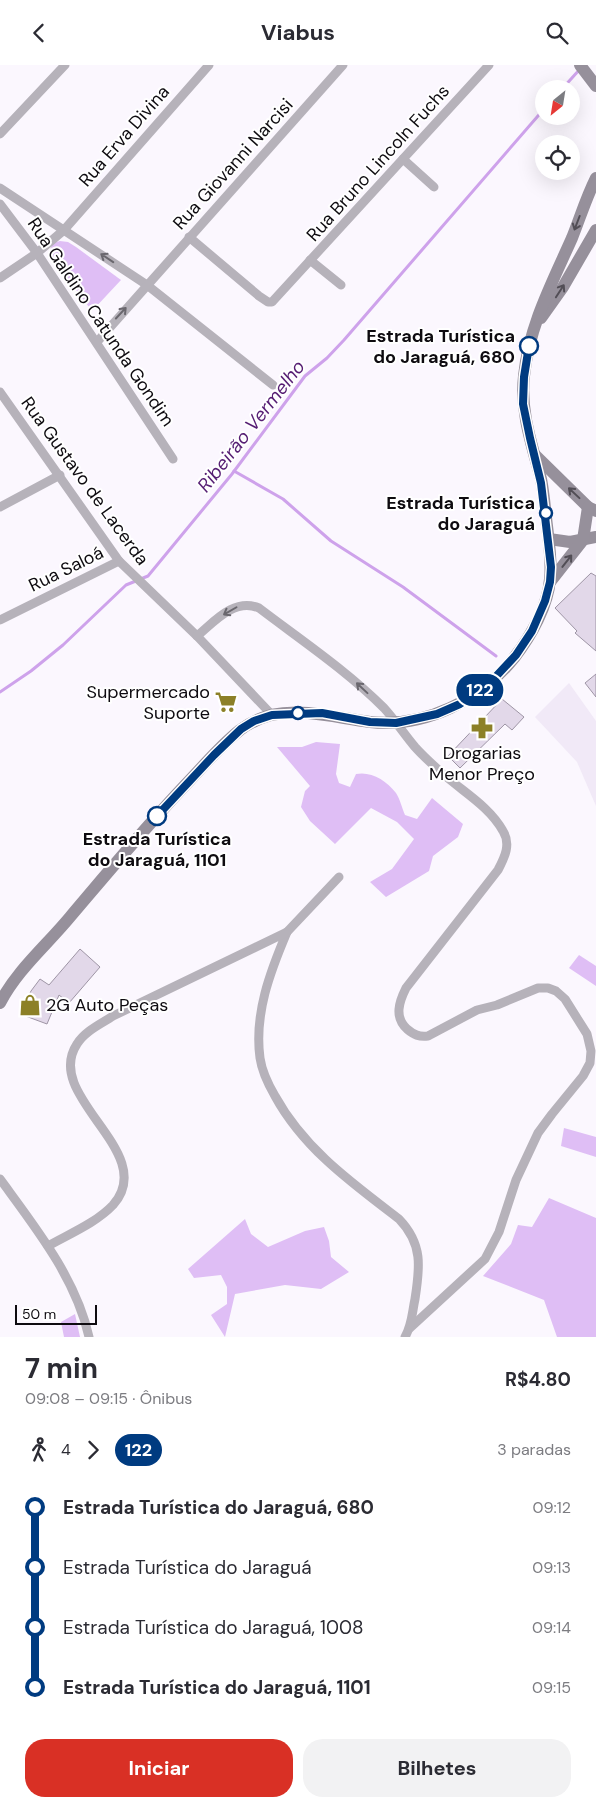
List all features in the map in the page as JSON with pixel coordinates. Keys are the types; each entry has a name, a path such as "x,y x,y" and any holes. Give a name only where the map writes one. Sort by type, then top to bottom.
{"main road":[{"path":"580,65 593,81"},
{"path":"0,1003 20,971 64,924 127,849 180,790 241,729 254,721 272,715 322,713 370,722 396,723 437,714 460,704 488,685 516,655 532,631 545,601 550,582 551,567 541,483 523,404 524,377 532,331 547,290 596,178"},
{"path":"532,331 562,287 596,231"},
{"path":"533,453 592,509 583,539 550,582"},
{"path":"541,483 549,477 560,480"},
{"path":"549,539 570,542 596,537"}],"street":[{"path":"0,135 65,65"},
{"name":"Rua Erva Divina","path":"0,278 37,253 64,229 209,65"},
{"name":"Rua Giovanni Narcisi","path":"96,342 343,65"},
{"name":"Rua Bruno Lincoln Fuchs","path":"189,237 259,297 268,302 275,299 489,65"},
{"path":"404,159 434,187"},
{"path":"0,188 148,285 273,385"},
{"name":"Rua Galdino Catunda Gondim","path":"0,204 37,253 173,459"},
{"path":"310,260 341,285"},
{"name":"Rua Gustavo de Lacerda","path":"0,394 60,475 122,564 197,636 272,715"},
{"path":"0,507 60,475"},
{"name":"Rua Saloá","path":"0,620 122,564"},
{"path":"197,636 230,609 249,604 259,608 357,683 384,709 415,747 443,774 476,800 504,832 507,844 506,855 498,870 406,988 400,999 398,1013 402,1024 412,1034 420,1037 428,1036 477,1010 497,1005 538,988 548,988 556,991 565,999 587,1034 591,1051 590,1063 583,1076 538,1133 516,1180 492,1247 485,1259 410,1328 404,1337"},
{"path":"339,877 287,933 272,965 262,1001 259,1029 260,1058 266,1080 282,1109 302,1136 327,1162 408,1228 419,1255 419,1276 410,1328"},
{"path":"48,1246 103,1213 113,1204 124,1184 125,1174 122,1160 74,1084 70,1065 72,1053 77,1043 88,1032 113,1016 287,933"},
{"path":"0,1179 48,1246 85,1317 89,1337"}],"shaded area":[{"path":"60,241 68,242 76,247 121,280 92,311 50,256 53,243"},
{"path":"569,683 596,721 596,806 577,762 535,717"},
{"path":"316,742 340,744 336,774 339,783 350,787 356,774 373,775 383,780 396,793 405,815 417,819 432,798 463,824 458,837 433,856 429,871 386,897 370,882 392,869 414,839 397,822 371,808 335,844 310,821 301,807 305,791 310,786 277,747 302,747"},
{"path":"579,955 596,966 596,986 569,968"},
{"path":"564,1128 596,1137 596,1157 561,1146"},
{"path":"549,1198 596,1218 596,1337 557,1337 544,1300 483,1276 511,1244 518,1225 532,1227"},
{"path":"245,1219 251,1234 268,1247 305,1231 324,1227 329,1241 331,1257 349,1272 321,1289 285,1285 235,1294 225,1337 211,1315 227,1304 227,1287 221,1275 194,1278 188,1269"},
{"path":"75,1314 80,1337 64,1337 61,1322"}],"building":[{"path":"591,573 596,576 596,651 575,633 577,631 555,608"},
{"path":"596,674 596,697 585,683"},
{"path":"502,699 524,717 512,730 505,724 460,768 448,756"},
{"path":"80,949 100,967 69,1003 59,995 47,1024 20,1014 31,991 40,979 49,985"}],"waterway":[{"name":"Ribeirão Vermelho","path":"570,80 580,69"},
{"name":"Ribeirão Vermelho","path":"0,692 31,671 63,645 126,585 148,576 232,474 305,376 327,358 344,340 535,119"},
{"path":"234,471 283,499 331,541 403,587 496,656"}],"bus line":[{"name":"122","path":"157,816 214,755 241,729 254,721 272,715 322,713 370,722 396,723 437,714 460,704 488,685 516,655 532,631 545,601 550,582 551,567 541,483 523,404 524,377 529,346"}],"place":[{"name":"Estrada Turística do Jaraguá, 680","path":"529,346"},
{"name":"Estrada Turística do Jaraguá","path":"546,513"},
{"name":"Supermercado Suporte","path":"226,702"},
{"name":"Drogarias Menor Preço","path":"482,728"},
{"name":"Estrada Turística do Jaraguá, 1101","path":"157,816"},
{"name":"2G Auto Peças","path":"30,1005"}]}
